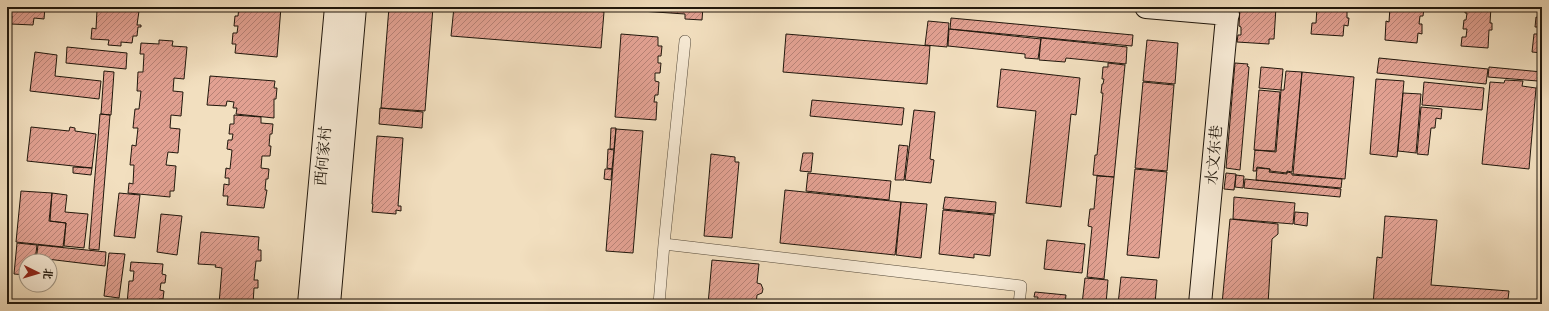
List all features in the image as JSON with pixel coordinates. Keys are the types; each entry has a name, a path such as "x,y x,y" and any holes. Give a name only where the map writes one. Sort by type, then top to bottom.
{"street":[{"name":"西何家村","path":"309,304 336,7"},
{"name":"西何家村","path":"329,304 355,7"},
{"path":"1146,7 1228,10"},
{"name":"水文东巷","path":"1200,304 1228,10"}],"lane":[{"path":"659,304 684,41"},
{"path":"664,244 1021,286 1019,304"}],"building":[{"path":"9,7 45,7 44,19 34,18 33,25 11,24 12,16 8,16"},
{"path":"94,7 130,7 130,10 139,11 137,25 141,25 141,27 138,27 137,36 133,36 132,43 121,42 121,46 108,45 109,40 91,39 92,28 96,29 97,10 93,10"},
{"path":"239,7 281,7 277,57 235,53 236,44 232,44 233,33 237,33 238,26 234,26 235,16 238,16"},
{"path":"389,7 433,7 425,111 381,108"},
{"path":"454,7 561,7 569,9 569,7 586,9 586,7 597,7 596,11 604,12 601,48 451,36"},
{"path":"618,7 703,7 702,20 685,19 685,14 626,10 618,11"},
{"path":"1240,7 1276,7 1274,39 1269,39 1269,44 1237,42 1238,35 1241,35 1241,27 1239,26"},
{"path":"1317,7 1350,7 1349,11 1347,11 1347,18 1349,18 1348,26 1344,25 1343,36 1311,34 1312,23 1316,23"},
{"path":"1390,7 1424,8 1423,16 1420,16 1419,24 1422,24 1422,34 1418,33 1417,43 1385,40 1386,21 1389,22"},
{"path":"1465,7 1491,7 1490,23 1492,23 1492,30 1489,30 1488,48 1461,46 1462,37 1466,37 1467,29 1463,29 1464,20 1466,20 1467,13 1465,13"},
{"path":"1540,7 1542,7 1542,53 1532,52 1534,34 1538,34 1538,27 1535,27 1536,17 1539,18"},
{"path":"951,18 1133,35 1132,46 950,29"},
{"path":"928,21 949,23 947,47 925,45"},
{"path":"949,29 1041,39 1038,59 1025,58 1025,54 948,46"},
{"path":"621,34 658,37 658,46 662,46 661,56 658,56 658,63 661,63 660,73 655,73 655,81 659,82 658,95 655,95 654,102 657,102 656,120 615,117"},
{"path":"786,34 930,46 927,84 783,72"},
{"path":"1041,38 1127,47 1126,64 1066,58 1065,62 1039,60"},
{"path":"159,40 173,41 172,46 187,47 184,79 174,78 173,91 183,92 181,116 171,115 170,128 180,129 178,153 168,152 166,165 176,166 174,191 170,191 170,197 128,193 129,183 133,184 134,165 130,165 132,145 136,146 138,128 133,128 135,109 139,109 141,91 137,91 138,72 143,72 144,54 140,54 141,43 159,44"},
{"path":"1147,40 1178,43 1175,84 1143,81"},
{"path":"67,47 127,53 126,69 66,63"},
{"path":"7,51 11,51 10,60 7,61"},
{"path":"35,52 57,55 55,76 101,81 99,99 30,91"},
{"path":"1379,58 1488,69 1486,84 1377,73"},
{"path":"1108,63 1125,65 1114,177 1093,175 1095,155 1097,155 1103,93 1101,93 1104,79 1102,79 1103,67 1108,67"},
{"path":"1235,63 1248,64 1247,66 1249,67 1240,170 1226,168"},
{"path":"1261,67 1283,69 1281,90 1259,88"},
{"path":"1489,67 1542,72 1542,89 1537,88 1538,81 1488,77"},
{"path":"1001,69 1080,78 1076,115 1071,114 1061,207 1026,203 1036,111 997,107"},
{"path":"104,71 114,72 111,115 101,114"},
{"path":"1286,71 1302,72 1292,172 1287,171 1287,173 1270,171 1270,169 1257,167 1256,171 1253,171 1255,150 1276,152 1281,90 1284,90"},
{"path":"1302,72 1354,77 1345,179 1293,174"},
{"path":"210,76 275,81 274,88 277,88 276,99 274,99 274,118 236,114 237,108 233,108 234,102 227,101 226,106 207,105"},
{"path":"1376,79 1404,81 1397,157 1370,154"},
{"path":"1505,80 1523,81 1522,86 1536,88 1529,169 1482,164 1490,82 1504,83"},
{"path":"1143,82 1174,85 1167,171 1135,168"},
{"path":"1424,82 1484,88 1482,110 1422,105"},
{"path":"1259,90 1280,92 1275,151 1254,150"},
{"path":"1403,93 1421,94 1416,153 1398,151"},
{"path":"812,100 904,108 902,125 810,116"},
{"path":"1421,107 1442,109 1441,119 1436,118 1435,128 1431,128 1428,155 1417,154"},
{"path":"380,108 423,112 422,128 379,124"},
{"path":"914,110 935,112 930,159 934,160 931,183 905,180"},
{"path":"100,114 110,115 99,250 89,249"},
{"path":"234,115 261,117 261,123 273,124 272,134 270,134 270,156 262,156 261,168 269,169 268,179 266,179 265,190 267,190 264,208 227,205 228,196 223,196 224,184 229,185 229,178 225,178 226,168 230,169 232,150 227,149 228,140 232,140 233,134 229,134 230,124 234,124"},
{"path":"31,127 69,131 70,127 75,128 75,131 96,134 92,168 27,161"},
{"path":"611,128 616,128 614,149 610,149"},
{"path":"616,129 643,131 633,253 606,251"},
{"path":"377,136 403,138 398,206 401,206 401,211 396,210 396,214 372,212"},
{"path":"899,145 908,146 904,180 895,180"},
{"path":"608,149 614,150 612,169 607,168"},
{"path":"803,153 813,153 811,172 800,171"},
{"path":"711,154 735,157 735,162 739,162 732,238 704,236"},
{"path":"73,167 92,168 91,175 73,173"},
{"path":"1257,168 1270,169 1269,172 1287,174 1287,172 1292,173 1292,175 1342,179 1341,188 1256,180"},
{"path":"605,169 612,169 611,180 604,179"},
{"path":"1135,169 1167,172 1159,258 1127,255"},
{"path":"808,173 891,181 889,200 806,191"},
{"path":"1226,173 1236,174 1234,190 1224,189"},
{"path":"1236,175 1244,176 1243,188 1235,187"},
{"path":"1097,176 1114,177 1104,279 1087,277 1092,227 1088,226 1090,209 1094,209"},
{"path":"1245,179 1341,189 1340,197 1244,188"},
{"path":"785,190 901,202 895,255 780,243"},
{"path":"21,191 52,193 49,221 66,223 63,247 16,242"},
{"path":"52,193 67,195 65,212 88,214 84,248 64,246 66,223 50,221"},
{"path":"119,193 140,195 135,238 114,236"},
{"path":"945,197 996,202 995,214 943,209"},
{"path":"1234,197 1295,203 1293,224 1233,219"},
{"path":"901,202 927,204 921,258 896,255"},
{"path":"943,210 994,215 990,256 974,254 974,258 939,254"},
{"path":"1295,212 1308,213 1307,226 1294,224"},
{"path":"161,214 182,216 177,255 157,252"},
{"path":"1385,216 1437,220 1431,285 1509,291 1508,299 1504,299 1503,304 1373,304 1377,257 1382,258"},
{"path":"1230,219 1278,224 1278,234 1272,239 1268,304 1222,304"},
{"path":"201,232 259,237 258,250 261,250 261,261 256,261 254,280 258,280 258,288 254,288 253,304 219,304 222,268 215,267 216,265 198,264"},
{"path":"1047,240 1085,244 1082,273 1044,269"},
{"path":"17,243 37,245 36,253 18,253 18,274 14,274"},
{"path":"38,245 106,252 105,266 58,260 58,253 37,253"},
{"path":"109,253 125,254 119,298 104,296"},
{"path":"712,260 759,264 757,283 761,284 763,289 762,293 757,295 756,304 708,304"},
{"path":"131,262 163,264 162,274 166,275 165,283 161,283 160,290 164,291 163,299 159,299 159,304 127,304 129,281 133,281 134,271 130,271"},
{"path":"1121,277 1157,280 1155,304 1118,304"},
{"path":"1085,278 1108,280 1106,304 1082,304"},
{"path":"1035,292 1066,295 1065,304 1037,304 1038,297 1034,297"}]}
